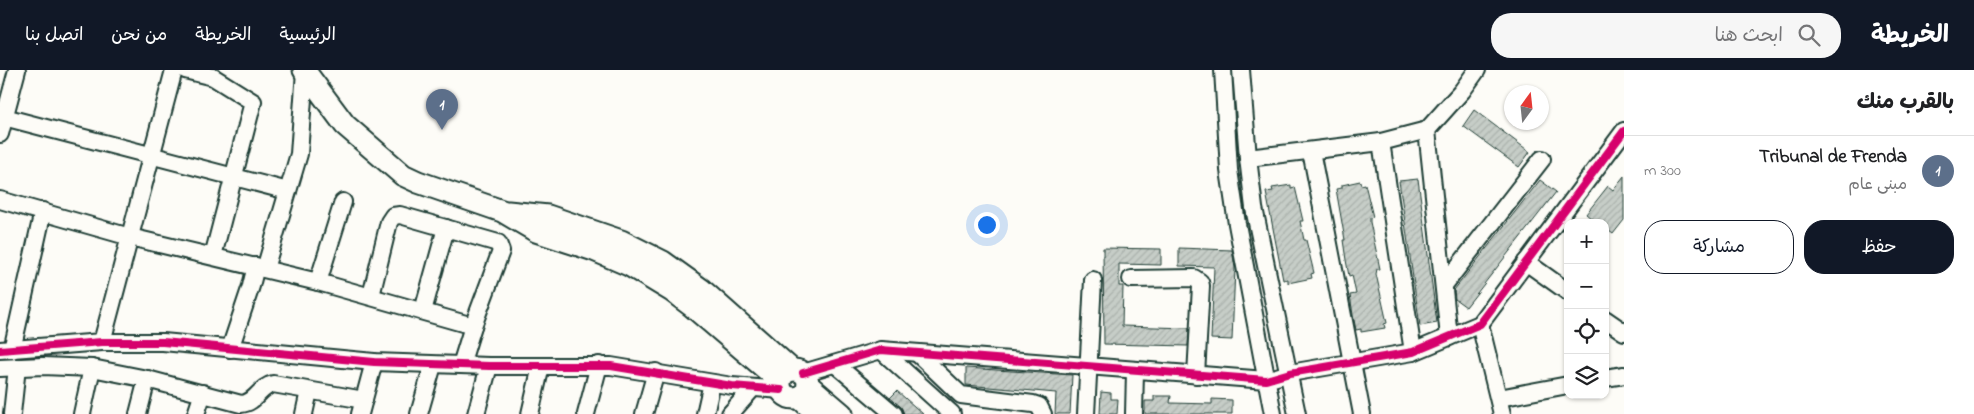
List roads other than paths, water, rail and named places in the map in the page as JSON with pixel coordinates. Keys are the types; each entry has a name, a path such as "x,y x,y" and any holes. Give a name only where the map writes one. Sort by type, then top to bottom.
{"main road":[{"path":"304,71 345,125 404,175 418,182 502,211 548,216 621,241 656,258 682,274 702,290 794,382 817,414"},
{"path":"794,382 842,414"}],"street":[{"path":"0,134 2,116 16,70"},
{"path":"102,342 174,70"},
{"path":"185,70 213,78 252,102 213,256"},
{"path":"1224,70 1230,179 1273,414"},
{"path":"1241,70 1254,208 1290,373 1297,414"},
{"path":"1248,158 1381,142 1427,130 1462,91 1477,70"},
{"path":"230,349 288,191 299,154 304,71"},
{"path":"2,116 288,191"},
{"path":"1427,130 1449,337"},
{"path":"44,212 6,350 102,342 163,342 374,362 489,366 599,365 753,388 794,382 835,364 881,350 1266,380 1290,373 1352,364 1413,352 1480,324 1624,130"},
{"path":"1381,142 1413,352"},
{"path":"1311,151 1362,414"},
{"path":"1444,285 1542,159"},
{"path":"0,200 130,237 260,267 371,296 473,326"},
{"path":"318,282 343,202"},
{"path":"371,296 389,222 393,216 400,215 496,242 501,248 461,365"},
{"path":"423,311 446,228"},
{"path":"1526,262 1564,289"},
{"path":"1131,279 1194,278 1200,282 1196,375"},
{"path":"1086,414 1093,280"},
{"path":"1609,322 1624,332"},
{"path":"1480,324 1501,406 1564,386"},
{"path":"881,350 952,414"},
{"path":"918,354 961,395 1033,404 1039,406 1043,414"},
{"path":"0,368 43,366 92,368 147,378 242,404 250,408 263,388 276,384 310,391 362,407 374,362"},
{"path":"420,414 434,364"},
{"path":"835,364 894,414"},
{"path":"586,414 599,365"},
{"path":"476,414 489,366"},
{"path":"530,414 541,366"},
{"path":"12,414 17,367"},
{"path":"82,414 92,368"},
{"path":"1134,414 1135,371"},
{"path":"644,414 656,372"},
{"path":"1609,377 1624,375"},
{"path":"138,414 147,378"},
{"path":"705,414 712,383"},
{"path":"730,414 753,388"},
{"path":"304,414 310,391"},
{"path":"196,414 203,393"}],"place":[{"name":"Tribunal de Frenda","path":"442,130"}]}
